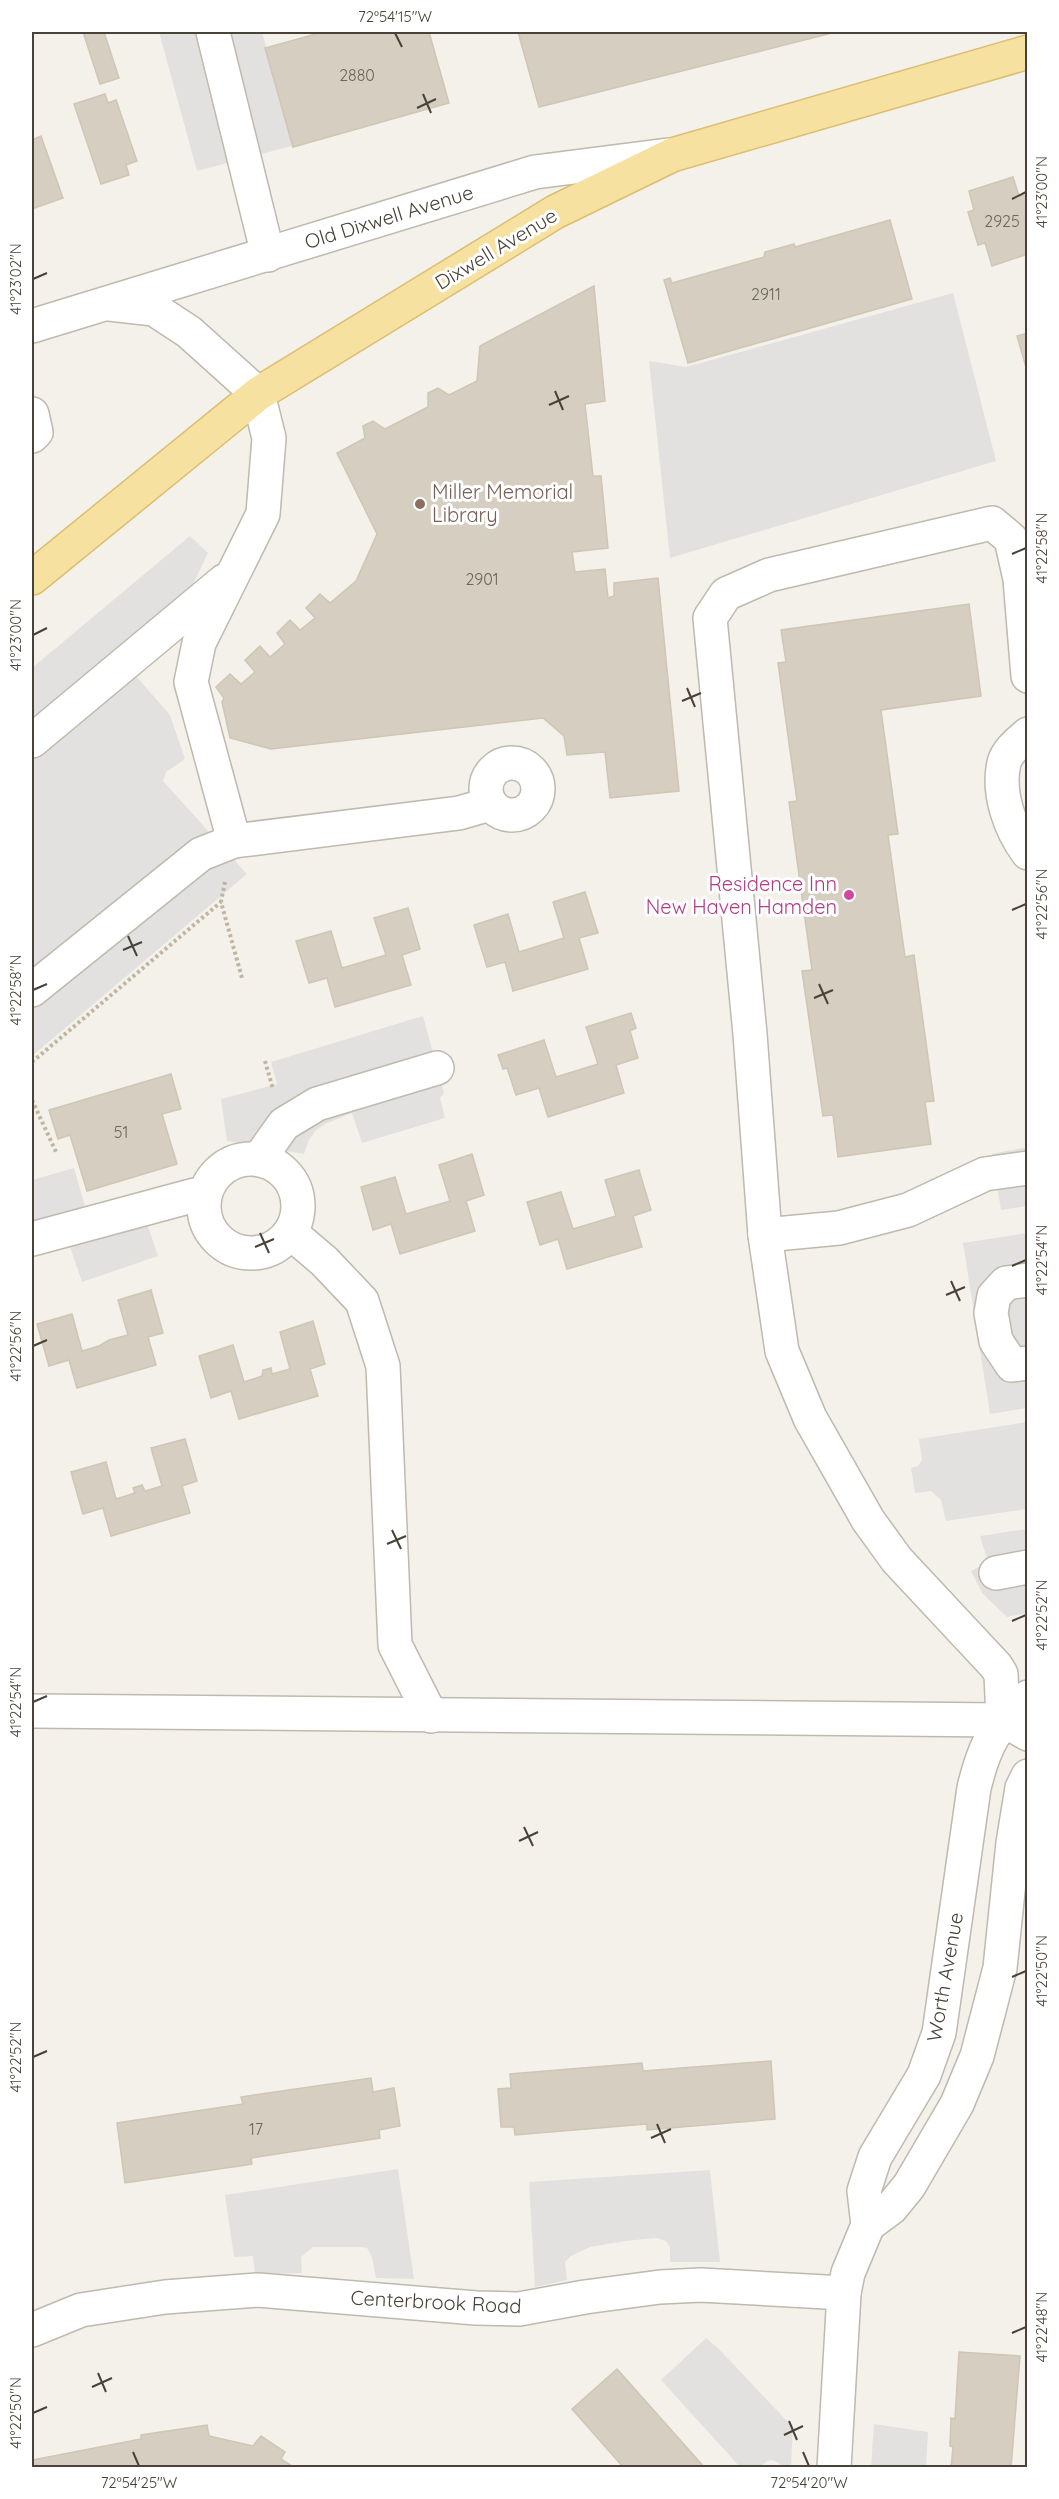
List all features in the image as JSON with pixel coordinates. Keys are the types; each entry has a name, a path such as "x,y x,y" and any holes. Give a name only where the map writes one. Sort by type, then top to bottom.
{"main road":[{"name":"Dixwell Avenue","path":"32,578 258,394 555,212 672,155 1028,52"}],"street":[{"path":"213,32 268,255"},
{"name":"Old Dixwell Avenue","path":"32,326 535,172 672,155"},
{"name":"Old Dixwell Avenue","path":"110,304 154,309 189,332 258,394"},
{"path":"234,841 191,682 200,643 263,514 269,438 258,394"},
{"path":"32,414 36,432 32,436"},
{"path":"32,1711 1015,1727 1001,1674 891,1552 868,1520 810,1418 782,1352 765,1234 750,1034 710,618 726,594 769,575 992,523 1011,539 1020,579 1028,676"},
{"path":"32,741 235,572"},
{"path":"1028,734 1012,748 1004,762 1003,783 1011,826 1028,853"},
{"path":"32,990 201,854 234,841 459,813 490,804"},
{"path":"259,1159 284,1124 317,1104 437,1068"},
{"path":"241,1159 259,1159 271,1162 291,1179 296,1190 298,1215 291,1233 277,1246 260,1253 236,1251 220,1241 208,1227 203,1209 204,1197 211,1180 224,1167 241,1159"},
{"path":"765,1234 839,1228 908,1210 985,1174 1028,1168"},
{"path":"32,1239 195,1195 204,1197"},
{"path":"291,1233 324,1261 363,1301 383,1366 395,1645 432,1716"},
{"path":"1028,1280 1006,1283 994,1296 991,1313 996,1341 1012,1365 1028,1363"},
{"name":"Worth Avenue","path":"834,2468 844,2293 849,2272 868,2225 864,2191 875,2157 924,2075 939,2033 974,1788 982,1754 1015,1727 1028,1697"},
{"path":"868,2225 891,2208 909,2186 957,2104 977,2056 1000,1968 1020,1843 1022,1788 1028,1776"},
{"name":"Centerbrook Road","path":"32,2330 81,2310 165,2297 258,2290 465,2307 519,2309 595,2296 700,2285 844,2293"}],"path":[{"path":"32,1062 220,902 243,978"},
{"path":"32,1100 57,1154"}],"shaded area":[{"path":"159,32 262,32 295,145 197,171"},
{"path":"953,293 996,461 670,558 649,361 686,367"},
{"path":"190,536 208,553 160,652 135,675 170,715 185,759 166,772 163,781 247,874 32,1056 32,668"},
{"path":"423,1016 444,1093 440,1098 445,1118 362,1143 352,1113 316,1130 304,1154 227,1141 221,1099 277,1084 271,1062"},
{"path":"1027,1147 1027,1206 1001,1210 992,1154"},
{"path":"74,1168 87,1213 138,1197 158,1256 82,1282 69,1244 32,1255 32,1180"},
{"path":"1027,1233 1027,1408 990,1414 963,1243"},
{"path":"1027,1422 1027,1509 946,1521 941,1500 931,1491 915,1493 911,1468 918,1466 922,1460 919,1439"},
{"path":"1027,1529 1027,1613 1007,1617 982,1593 971,1571 988,1562 980,1536"},
{"path":"398,2169 414,2279 376,2278 372,2257 367,2248 360,2247 313,2247 301,2257 302,2273 255,2274 253,2256 234,2257 225,2195"},
{"path":"710,2170 720,2262 670,2262 670,2247 666,2241 656,2238 625,2241 590,2247 571,2256 565,2262 567,2280 535,2287 529,2182"},
{"path":"706,2338 793,2425 791,2467 785,2467 773,2460 767,2461 760,2467 740,2467 661,2380"},
{"path":"874,2424 928,2432 926,2467 871,2467"}],"building":[{"path":"83,32 104,32 119,78 100,84"},
{"path":"323,32 429,32 449,103 293,147 265,48"},
{"path":"518,32 836,32 539,107"},
{"path":"105,94 108,103 116,100 137,161 126,165 129,175 101,184 74,104"},
{"path":"41,136 63,198 32,209 32,140"},
{"path":"1013,177 1019,196 1026,195 1028,199 1028,254 992,266 985,243 978,245 968,212 974,210 969,191"},
{"path":"890,220 912,299 688,363 664,280 670,278 672,283 764,257 765,252 794,244 795,247"},
{"path":"594,286 605,401 585,404 593,476 601,476 608,548 572,552 575,572 605,569 608,598 614,596 614,583 658,578 679,791 610,798 605,752 567,755 564,736 543,718 271,749 230,738 222,702 224,698 216,687 230,674 241,684 255,672 245,660 260,646 270,657 285,644 277,633 290,620 300,630 315,618 306,608 320,594 330,603 356,581 377,534 337,453 365,438 363,426 373,421 385,429 428,407 428,393 438,388 449,395 477,381 480,346"},
{"path":"1028,333 1028,374 1017,336"},
{"name":"Residence Inn New Haven Hamden","path":"969,604 981,696 881,710 898,834 888,835 905,957 914,955 934,1101 925,1102 931,1144 838,1157 833,1115 823,1116 802,971 812,970 789,802 797,801 778,663 786,662 781,630"},
{"path":"585,892 598,933 579,938 588,969 513,991 505,962 487,967 474,925 508,914 519,952 564,938 553,902"},
{"path":"408,908 420,949 402,955 411,985 335,1007 327,978 309,983 296,941 331,931 342,968 386,955 374,918"},
{"path":"631,1013 636,1028 630,1031 638,1058 616,1065 624,1093 548,1117 539,1088 516,1095 507,1068 503,1069 498,1055 544,1040 556,1077 598,1064 586,1027"},
{"path":"171,1074 181,1109 162,1114 177,1164 87,1191 70,1135 58,1139 49,1110"},
{"path":"472,1154 484,1195 466,1201 475,1231 400,1254 391,1224 373,1230 361,1187 395,1177 406,1214 450,1201 439,1165"},
{"path":"639,1170 651,1210 633,1216 642,1247 567,1269 558,1239 540,1245 527,1202 561,1192 573,1229 616,1216 605,1180"},
{"path":"151,1290 163,1333 148,1337 156,1365 77,1388 69,1360 49,1366 37,1324 72,1314 82,1351 99,1346 109,1340 128,1335 118,1300"},
{"path":"313,1321 325,1364 310,1369 318,1396 239,1419 231,1391 211,1398 199,1356 233,1345 244,1382 262,1376 263,1370 271,1368 272,1374 290,1369 280,1332"},
{"path":"185,1439 197,1481 182,1486 190,1513 111,1536 103,1508 83,1514 71,1472 106,1462 116,1499 135,1493 133,1488 142,1485 145,1491 162,1486 151,1448"},
{"path":"771,2061 775,2119 647,2130 647,2124 515,2135 514,2127 501,2127 498,2089 511,2088 510,2074 642,2063 643,2071"},
{"path":"371,2078 373,2092 394,2088 400,2126 379,2130 380,2138 251,2158 252,2164 125,2183 117,2123 243,2104 241,2097"},
{"path":"959,2352 1020,2356 1011,2468 951,2468 953,2447 950,2446 951,2418 955,2419"},
{"path":"617,2369 705,2468 624,2468 572,2409"},
{"path":"207,2425 209,2436 253,2446 261,2436 285,2452 281,2459 295,2468 32,2468 32,2460 141,2439 141,2435"}],"place":[{"name":"Miller Memorial Library","path":"420,504"},
{"name":"Residence Inn New Haven Hamden","path":"849,895"}]}
